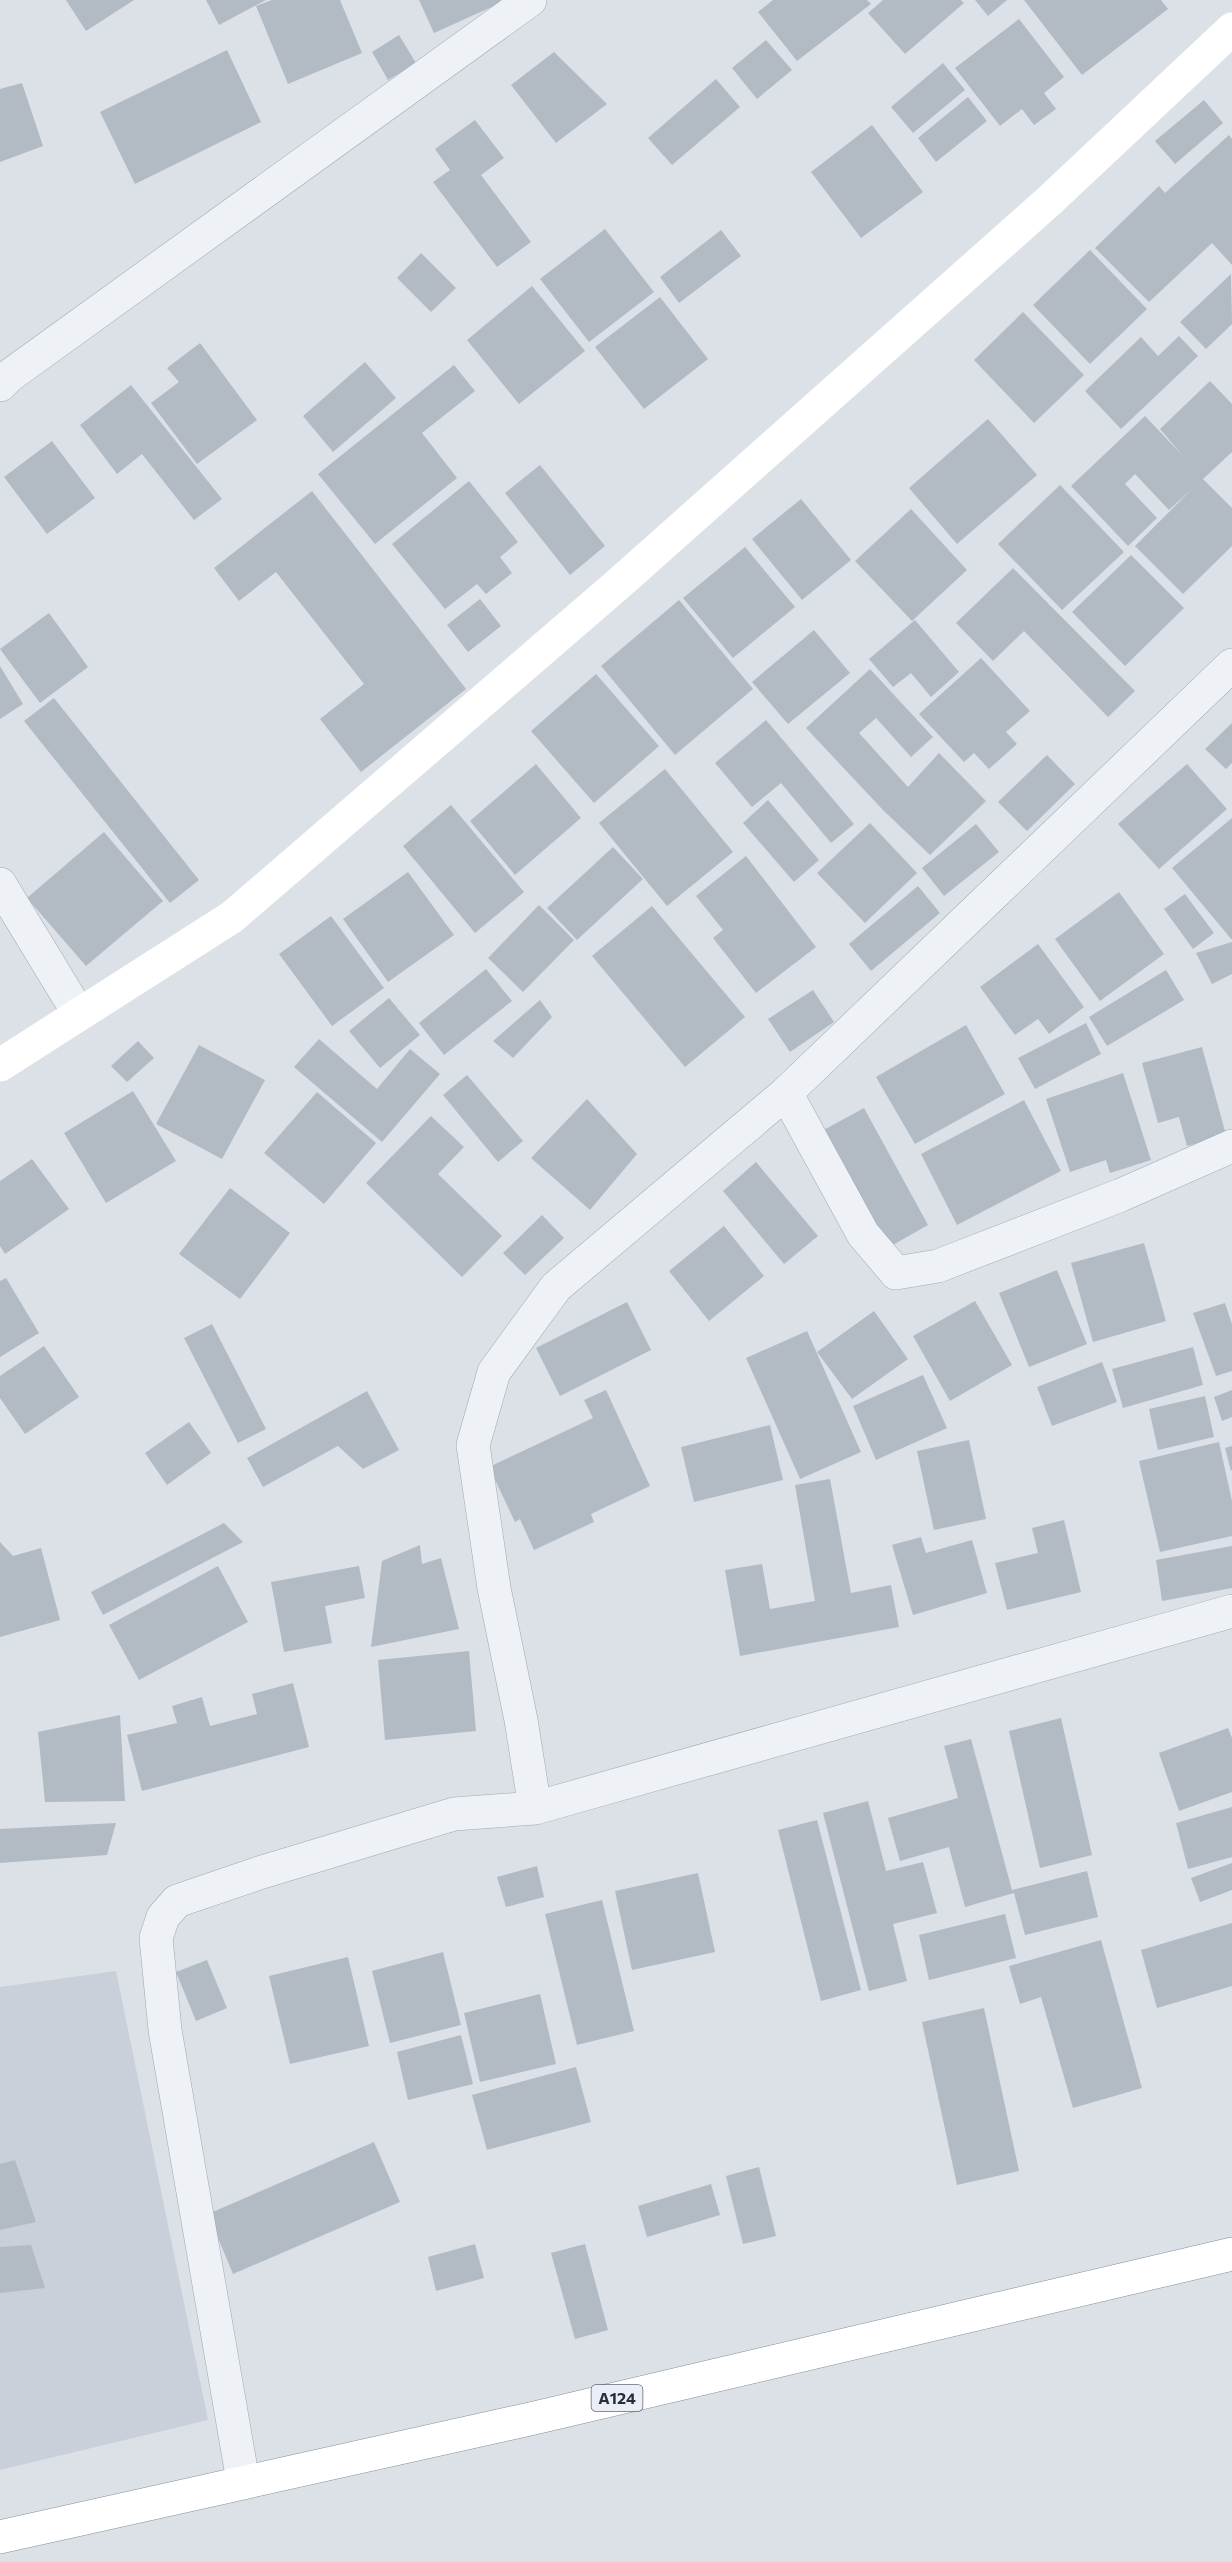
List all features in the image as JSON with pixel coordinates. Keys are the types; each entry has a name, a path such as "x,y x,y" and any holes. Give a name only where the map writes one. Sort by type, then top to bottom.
{"main road":[{"path":"0,1065 232,917 616,586 1049,201 1232,29"},
{"name":"A124","path":"0,2537 243,2481 530,2419 1232,2254"}],"street":[{"path":"0,385 9,376 304,161 530,0"},
{"path":"536,1808 494,1588 473,1445 494,1372 556,1287 786,1093 1232,665"},
{"path":"0,884 79,1014"},
{"path":"786,1093 863,1234 896,1273 938,1266 1121,1195 1232,1146"},
{"path":"243,2481 165,2030 156,1938 163,1917 177,1901 454,1814 536,1808 1232,1611"}],"shaded area":[{"path":"116,1971 208,2420 0,2470 0,1987"}],"building":[{"path":"66,0 134,0 86,31"},
{"path":"206,0 266,0 219,25"},
{"path":"272,0 340,0 362,53 288,84 256,6"},
{"path":"419,0 507,0 434,33"},
{"path":"773,0 867,0 871,4 797,61 758,12"},
{"path":"883,0 961,0 964,3 905,54 868,13"},
{"path":"975,0 1007,0 988,16"},
{"path":"1024,0 1161,0 1168,9 1082,75"},
{"path":"1019,19 1064,77 1044,93 1056,109 1034,125 1022,109 1000,126 955,68"},
{"path":"399,35 416,63 388,80 372,52"},
{"path":"766,40 792,70 757,99 732,68"},
{"path":"227,50 261,122 135,184 100,112"},
{"path":"554,52 607,104 556,143 511,85"},
{"path":"943,63 965,90 913,133 891,107"},
{"path":"716,79 740,107 672,165 648,138"},
{"path":"22,83 43,146 0,162 0,89"},
{"path":"968,97 987,121 936,162 918,138"},
{"path":"1204,100 1223,123 1175,164 1155,141"},
{"path":"475,120 504,158 481,175 531,242 497,267 433,182 450,170 435,149"},
{"path":"872,125 923,192 861,238 811,172"},
{"path":"1229,135 1232,139 1232,265 1212,243 1149,302 1095,248 1159,186 1165,193"},
{"path":"605,229 654,292 589,342 540,279"},
{"path":"721,230 741,256 679,303 660,277"},
{"path":"1090,250 1147,309 1090,364 1033,305"},
{"path":"421,253 456,288 431,312 397,278"},
{"path":"1231,274 1232,324 1206,349 1180,322"},
{"path":"532,286 585,351 519,404 467,340"},
{"path":"660,297 708,359 644,409 595,347"},
{"path":"1023,312 1084,375 1034,423 974,360"},
{"path":"1179,336 1198,356 1121,429 1085,391 1141,337 1158,356"},
{"path":"200,343 257,420 197,464 151,403 179,382 167,368"},
{"path":"365,362 396,398 333,452 303,416"},
{"path":"454,365 475,391 422,433 457,478 375,544 318,474"},
{"path":"1210,381 1232,404 1232,452 1203,479 1232,508 1232,546 1183,594 1135,546 1193,488 1169,510 1135,474 1125,484 1157,518 1128,546 1071,486 1145,416 1183,456 1160,429"},
{"path":"131,385 222,499 194,520 142,454 117,474 80,425"},
{"path":"988,419 1037,475 957,544 909,488"},
{"path":"52,441 95,498 47,534 4,477"},
{"path":"540,465 605,546 570,575 505,493"},
{"path":"469,481 518,542 500,557 512,573 486,594 477,584 445,609 392,544"},
{"path":"1060,485 1124,552 1062,610 998,544"},
{"path":"312,491 466,689 361,772 320,719 364,684 276,572 239,601 214,568"},
{"path":"801,499 851,560 802,600 752,539"},
{"path":"911,509 967,570 912,621 855,561"},
{"path":"745,547 795,607 733,658 683,598"},
{"path":"1131,555 1184,608 1125,666 1072,612"},
{"path":"1013,568 1135,691 1108,717 1024,631 993,661 956,623"},
{"path":"480,599 501,626 468,652 447,625"},
{"path":"679,600 753,689 675,755 601,666"},
{"path":"49,613 88,667 40,703 0,649"},
{"path":"915,620 959,672 931,697 911,673 893,687 869,659"},
{"path":"814,630 850,673 788,724 752,682"},
{"path":"981,658 1030,711 1006,732 1017,744 989,769 974,753 964,762 919,714"},
{"path":"0,666 23,704 0,719"},
{"path":"870,669 933,737 911,757 876,718 859,733 908,787 939,753 986,801 930,855 883,810 806,728"},
{"path":"596,674 659,746 594,803 531,731"},
{"path":"54,698 199,880 170,903 24,721"},
{"path":"766,720 854,824 831,843 781,783 752,807 715,763"},
{"path":"1232,723 1232,763 1226,769 1205,749"},
{"path":"1047,755 1075,784 1027,831 998,802"},
{"path":"536,764 581,818 515,875 470,821"},
{"path":"1187,764 1227,809 1159,869 1118,824"},
{"path":"665,769 733,852 667,906 599,823"},
{"path":"768,800 819,860 794,882 743,823"},
{"path":"451,805 524,892 475,933 403,846"},
{"path":"1232,818 1232,940 1172,868"},
{"path":"870,823 917,873 865,923 817,873"},
{"path":"976,824 999,852 944,896 922,868"},
{"path":"104,832 163,901 86,966 27,898"},
{"path":"613,847 643,879 577,940 547,908"},
{"path":"746,856 816,947 756,993 713,938 723,930 696,896"},
{"path":"408,872 454,935 388,982 343,919"},
{"path":"918,886 940,913 871,971 849,944"},
{"path":"1119,892 1164,954 1100,1001 1055,939"},
{"path":"1185,894 1214,933 1193,949 1164,909"},
{"path":"539,905 574,940 523,992 488,958"},
{"path":"652,906 745,1017 685,1067 592,956"},
{"path":"331,916 384,988 332,1026 279,954"},
{"path":"1232,942 1232,974 1212,984 1196,953"},
{"path":"1038,944 1084,1007 1049,1034 1038,1019 1015,1035 980,987"},
{"path":"486,969 512,1001 444,1055 419,1023"},
{"path":"1166,970 1184,1000 1107,1046 1089,1017"},
{"path":"813,990 834,1022 790,1052 768,1019"},
{"path":"389,998 420,1035 380,1068 349,1031"},
{"path":"540,1000 552,1017 513,1058 493,1041"},
{"path":"1086,1023 1101,1054 1035,1089 1018,1058"},
{"path":"966,1025 1005,1094 915,1144 876,1077"},
{"path":"319,1039 377,1089 410,1049 440,1074 382,1142 294,1067"},
{"path":"138,1041 154,1058 127,1082 111,1066"},
{"path":"199,1045 265,1080 222,1159 156,1124"},
{"path":"1202,1047 1226,1135 1187,1146 1179,1117 1158,1123 1142,1063"},
{"path":"1123,1073 1151,1160 1110,1173 1106,1160 1070,1172 1046,1099"},
{"path":"467,1075 523,1141 498,1162 443,1095"},
{"path":"133,1091 176,1161 106,1203 64,1133"},
{"path":"317,1092 376,1143 324,1204 264,1153"},
{"path":"587,1099 637,1154 590,1210 531,1158"},
{"path":"1024,1100 1061,1171 957,1225 921,1154"},
{"path":"864,1108 928,1225 884,1250 820,1132"},
{"path":"431,1116 464,1147 438,1174 502,1236 462,1277 366,1183"},
{"path":"32,1159 69,1209 5,1254 0,1246 0,1181"},
{"path":"756,1162 818,1236 784,1264 723,1191"},
{"path":"230,1188 290,1233 240,1299 179,1254"},
{"path":"542,1215 564,1238 525,1275 503,1253"},
{"path":"724,1226 764,1276 709,1321 669,1271"},
{"path":"1144,1243 1166,1321 1093,1342 1071,1263"},
{"path":"1057,1270 1087,1344 1029,1367 999,1293"},
{"path":"6,1278 39,1333 0,1357 0,1281"},
{"path":"975,1301 1012,1365 950,1401 913,1336"},
{"path":"627,1302 651,1350 560,1396 536,1348"},
{"path":"1225,1303 1232,1324 1232,1371 1216,1376 1193,1313"},
{"path":"874,1311 908,1359 852,1399 817,1352"},
{"path":"212,1324 266,1429 238,1443 184,1338"},
{"path":"807,1331 861,1452 800,1479 746,1358"},
{"path":"44,1346 79,1397 25,1434 0,1398 0,1376"},
{"path":"1193,1347 1203,1385 1123,1408 1112,1369"},
{"path":"1102,1362 1117,1402 1052,1426 1037,1387"},
{"path":"923,1375 947,1428 876,1460 853,1406"},
{"path":"606,1390 650,1486 591,1514 594,1522 534,1550 520,1519 515,1522 489,1467 593,1418 584,1400"},
{"path":"1232,1390 1232,1417 1222,1421 1214,1397"},
{"path":"367,1391 399,1450 363,1469 338,1446 263,1487 247,1458"},
{"path":"1205,1396 1214,1437 1158,1450 1149,1409"},
{"path":"189,1422 211,1453 167,1485 145,1453"},
{"path":"770,1425 783,1480 694,1502 681,1447"},
{"path":"969,1440 986,1519 934,1530 917,1451"},
{"path":"1219,1442 1232,1501 1232,1536 1160,1552 1139,1461"},
{"path":"1232,1446 1232,1470 1231,1471 1225,1448"},
{"path":"830,1479 851,1593 891,1585 899,1627 740,1656 725,1570 762,1564 770,1609 815,1601 795,1485"},
{"path":"1064,1520 1081,1592 1007,1610 995,1563 1038,1553 1032,1528"},
{"path":"224,1523 243,1542 103,1615 91,1592"},
{"path":"921,1537 926,1553 972,1540 987,1593 913,1615 892,1545"},
{"path":"0,1542 13,1556 41,1548 60,1620 0,1637"},
{"path":"420,1545 422,1564 441,1558 459,1629 371,1647 382,1561"},
{"path":"1232,1546 1232,1588 1162,1601 1156,1560"},
{"path":"218,1566 248,1622 139,1680 109,1625"},
{"path":"359,1566 365,1598 325,1606 332,1643 284,1652 271,1582"},
{"path":"469,1651 476,1731 385,1740 378,1660"},
{"path":"293,1683 309,1747 142,1791 127,1735 177,1723 172,1706 202,1697 210,1726 257,1714 252,1694"},
{"path":"120,1715 125,1801 45,1802 38,1732"},
{"path":"1061,1718 1092,1855 1040,1868 1009,1731"},
{"path":"1228,1728 1232,1738 1232,1792 1179,1811 1159,1753"},
{"path":"971,1739 1012,1890 1087,1871 1098,1917 1025,1935 1014,1893 965,1907 949,1847 900,1861 888,1818 958,1798 944,1746"},
{"path":"868,1801 886,1871 923,1862 937,1913 893,1924 907,1981 869,1991 823,1813"},
{"path":"1232,1807 1232,1857 1188,1869 1176,1823"},
{"path":"817,1820 861,1990 821,2001 778,1830"},
{"path":"116,1823 107,1855 0,1863 0,1829"},
{"path":"1232,1863 1232,1890 1200,1902 1191,1878"},
{"path":"537,1866 544,1897 506,1907 497,1877"},
{"path":"698,1873 715,1952 632,1970 615,1891"},
{"path":"602,1900 634,2031 577,2045 545,1914"},
{"path":"1005,1914 1016,1958 929,1980 919,1935"},
{"path":"1232,1923 1232,1986 1157,2008 1141,1950"},
{"path":"1101,1940 1142,2088 1073,2108 1041,1997 1020,2004 1009,1966"},
{"path":"443,1952 461,2025 390,2043 372,1971"},
{"path":"348,1957 369,2046 290,2064 269,1976"},
{"path":"207,1960 227,2008 196,2021 176,1972"},
{"path":"540,1994 556,2064 480,2082 464,2013"},
{"path":"984,2008 1019,2171 957,2185 922,2022"},
{"path":"461,2035 473,2084 408,2100 397,2052"},
{"path":"576,2067 591,2122 487,2150 472,2095"},
{"path":"374,2142 400,2202 233,2274 208,2214"},
{"path":"15,2160 36,2222 0,2230 0,2164"},
{"path":"759,2167 776,2236 743,2244 726,2176"},
{"path":"711,2184 720,2215 647,2237 638,2206"},
{"path":"475,2244 484,2278 436,2291 428,2257"},
{"path":"585,2244 608,2330 575,2339 551,2253"},
{"path":"31,2245 45,2288 0,2293 0,2247"}]}
